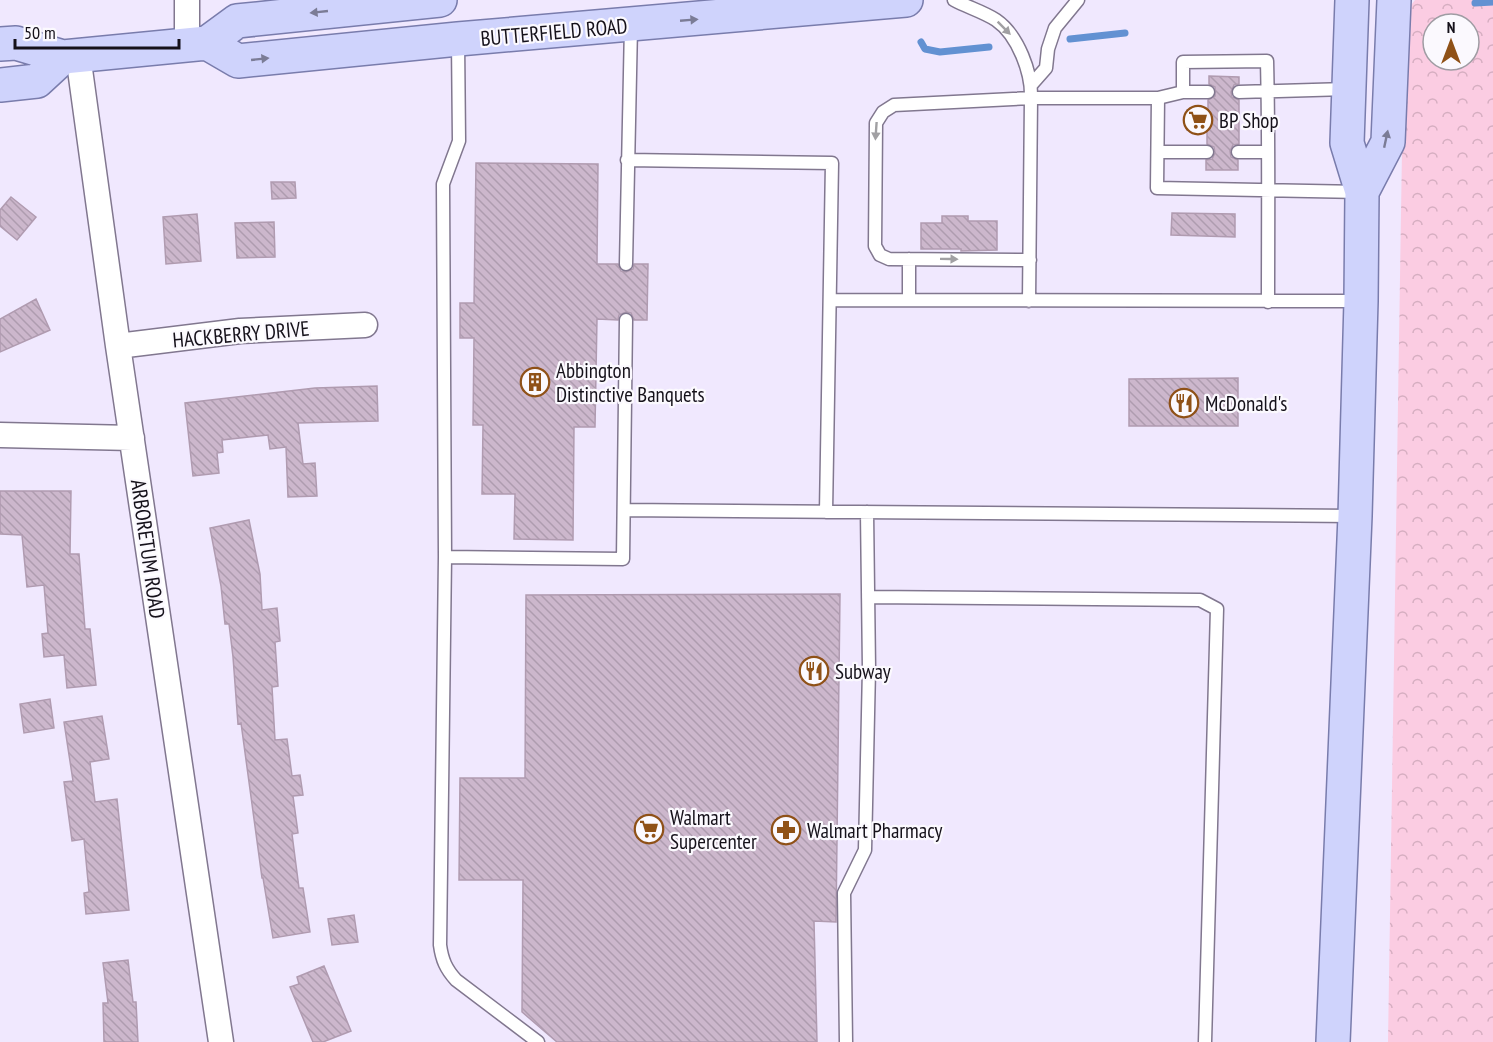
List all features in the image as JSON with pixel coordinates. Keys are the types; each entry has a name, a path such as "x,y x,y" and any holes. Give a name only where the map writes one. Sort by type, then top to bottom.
{"main road":[{"path":"0,44 16,43 71,56 197,44 237,21 440,0"},
{"name":"BUTTERFIELD ROAD","path":"197,44 238,61 458,39 906,0"},
{"path":"1333,1042 1355,516 1361,301 1362,192 1347,143 1352,0"},
{"path":"1362,192 1388,142 1394,0"},
{"path":"0,85 37,81 71,56"}],"street":[{"path":"188,0 197,44"},
{"name":"ARBORETUM ROAD","path":"71,56 132,438 221,1042"},
{"name":"HACKBERRY DRIVE","path":"118,346 240,332 365,324"},
{"path":"0,435 132,438"}],"lane":[{"path":"954,0 996,20 1011,35 1032,85 1029,301"},
{"path":"1032,85 1046,68 1048,49 1055,28 1078,0"},
{"path":"626,264 631,25"},
{"path":"458,39 459,141 443,184 445,557 442,958 446,969 456,980 538,1042"},
{"path":"1183,92 1182,62 1267,61 1268,302"},
{"path":"1239,92 1348,89"},
{"path":"1030,260 889,259 880,255 875,246 876,123 883,112 894,105 1031,98 1158,98 1183,92 1208,92"},
{"path":"1158,98 1157,188 1362,192"},
{"path":"1158,152 1206,152"},
{"path":"1238,152 1268,152"},
{"path":"627,160 832,163 826,512"},
{"path":"909,259 909,300"},
{"path":"830,300 1361,301"},
{"path":"445,557 623,559 626,320"},
{"path":"624,510 1355,516"},
{"path":"846,1042 844,893 865,850 869,669 867,512"},
{"path":"868,597 1200,600 1217,609 1205,1042"}],"green space":[{"path":"1415,0 1493,0 1493,1042 1388,1042 1403,86 1409,8"}],"building":[{"path":"1209,76 1239,77 1239,84 1234,85 1231,92 1232,97 1239,100 1239,144 1233,145 1230,151 1231,157 1238,160 1238,170 1206,170 1206,160 1212,159 1215,153 1214,147 1207,144 1207,131 1187,130 1187,110 1208,111 1208,100 1215,96 1215,87 1209,84"},
{"name":"Abbington Distinctive Banquets","path":"476,163 598,164 597,264 618,264 621,271 626,272 633,269 634,264 648,264 647,320 634,320 631,313 626,312 619,315 618,320 597,319 595,427 574,427 573,540 514,539 515,494 482,494 483,425 473,425 474,338 460,338 460,303 474,303"},
{"path":"271,182 295,182 296,198 272,199"},
{"path":"11,197 36,217 17,240 0,226 0,210"},
{"path":"1172,213 1235,214 1235,237 1171,235"},
{"path":"197,214 201,261 166,264 163,217"},
{"path":"942,216 968,216 968,221 997,221 997,250 921,249 921,223 942,223"},
{"path":"274,222 275,257 237,258 235,223"},
{"path":"36,299 50,330 0,352 0,319"},
{"name":"McDonald's","path":"1238,378 1238,426 1129,426 1129,379"},
{"path":"377,386 378,421 298,423 303,464 315,463 317,496 288,497 286,447 270,449 268,435 222,440 223,452 217,453 219,473 193,476 185,403 315,388"},
{"path":"0,491 71,491 70,554 79,554 85,629 90,629 96,685 67,688 64,655 44,657 42,634 48,633 44,585 27,587 22,535 0,534"},
{"path":"249,520 260,574 262,610 277,608 280,641 275,642 278,686 272,687 275,740 287,739 292,776 300,775 303,795 293,796 298,833 292,834 299,888 303,888 310,932 273,938 262,878 241,723 238,724 229,624 225,624 221,586 210,528"},
{"name":"Walmart Supercenter","path":"840,594 836,922 814,921 817,1042 557,1042 522,1012 523,880 459,880 460,778 525,778 526,595"},
{"path":"50,699 54,728 24,733 20,704"},
{"path":"102,716 109,759 90,762 95,802 117,799 129,910 86,914 84,893 89,892 84,839 72,841 64,782 73,781 64,722"},
{"path":"354,915 358,942 332,945 328,919"},
{"path":"128,960 133,1002 136,1002 138,1042 104,1042 103,1003 108,1003 103,963"},
{"path":"324,966 351,1031 323,1042 313,1042 290,987 299,984 297,977"}],"waterway":[{"path":"1475,3 1493,2"},
{"path":"1070,39 1125,33"},
{"path":"921,42 925,49 940,52 989,47"}],"place":[{"name":"BP Shop","path":"1198,120"},
{"name":"Abbington Distinctive Banquets","path":"535,382"},
{"name":"McDonald's","path":"1184,403"},
{"name":"Subway","path":"814,671"},
{"name":"Walmart Supercenter","path":"649,829"},
{"name":"Walmart Pharmacy","path":"786,830"}]}
